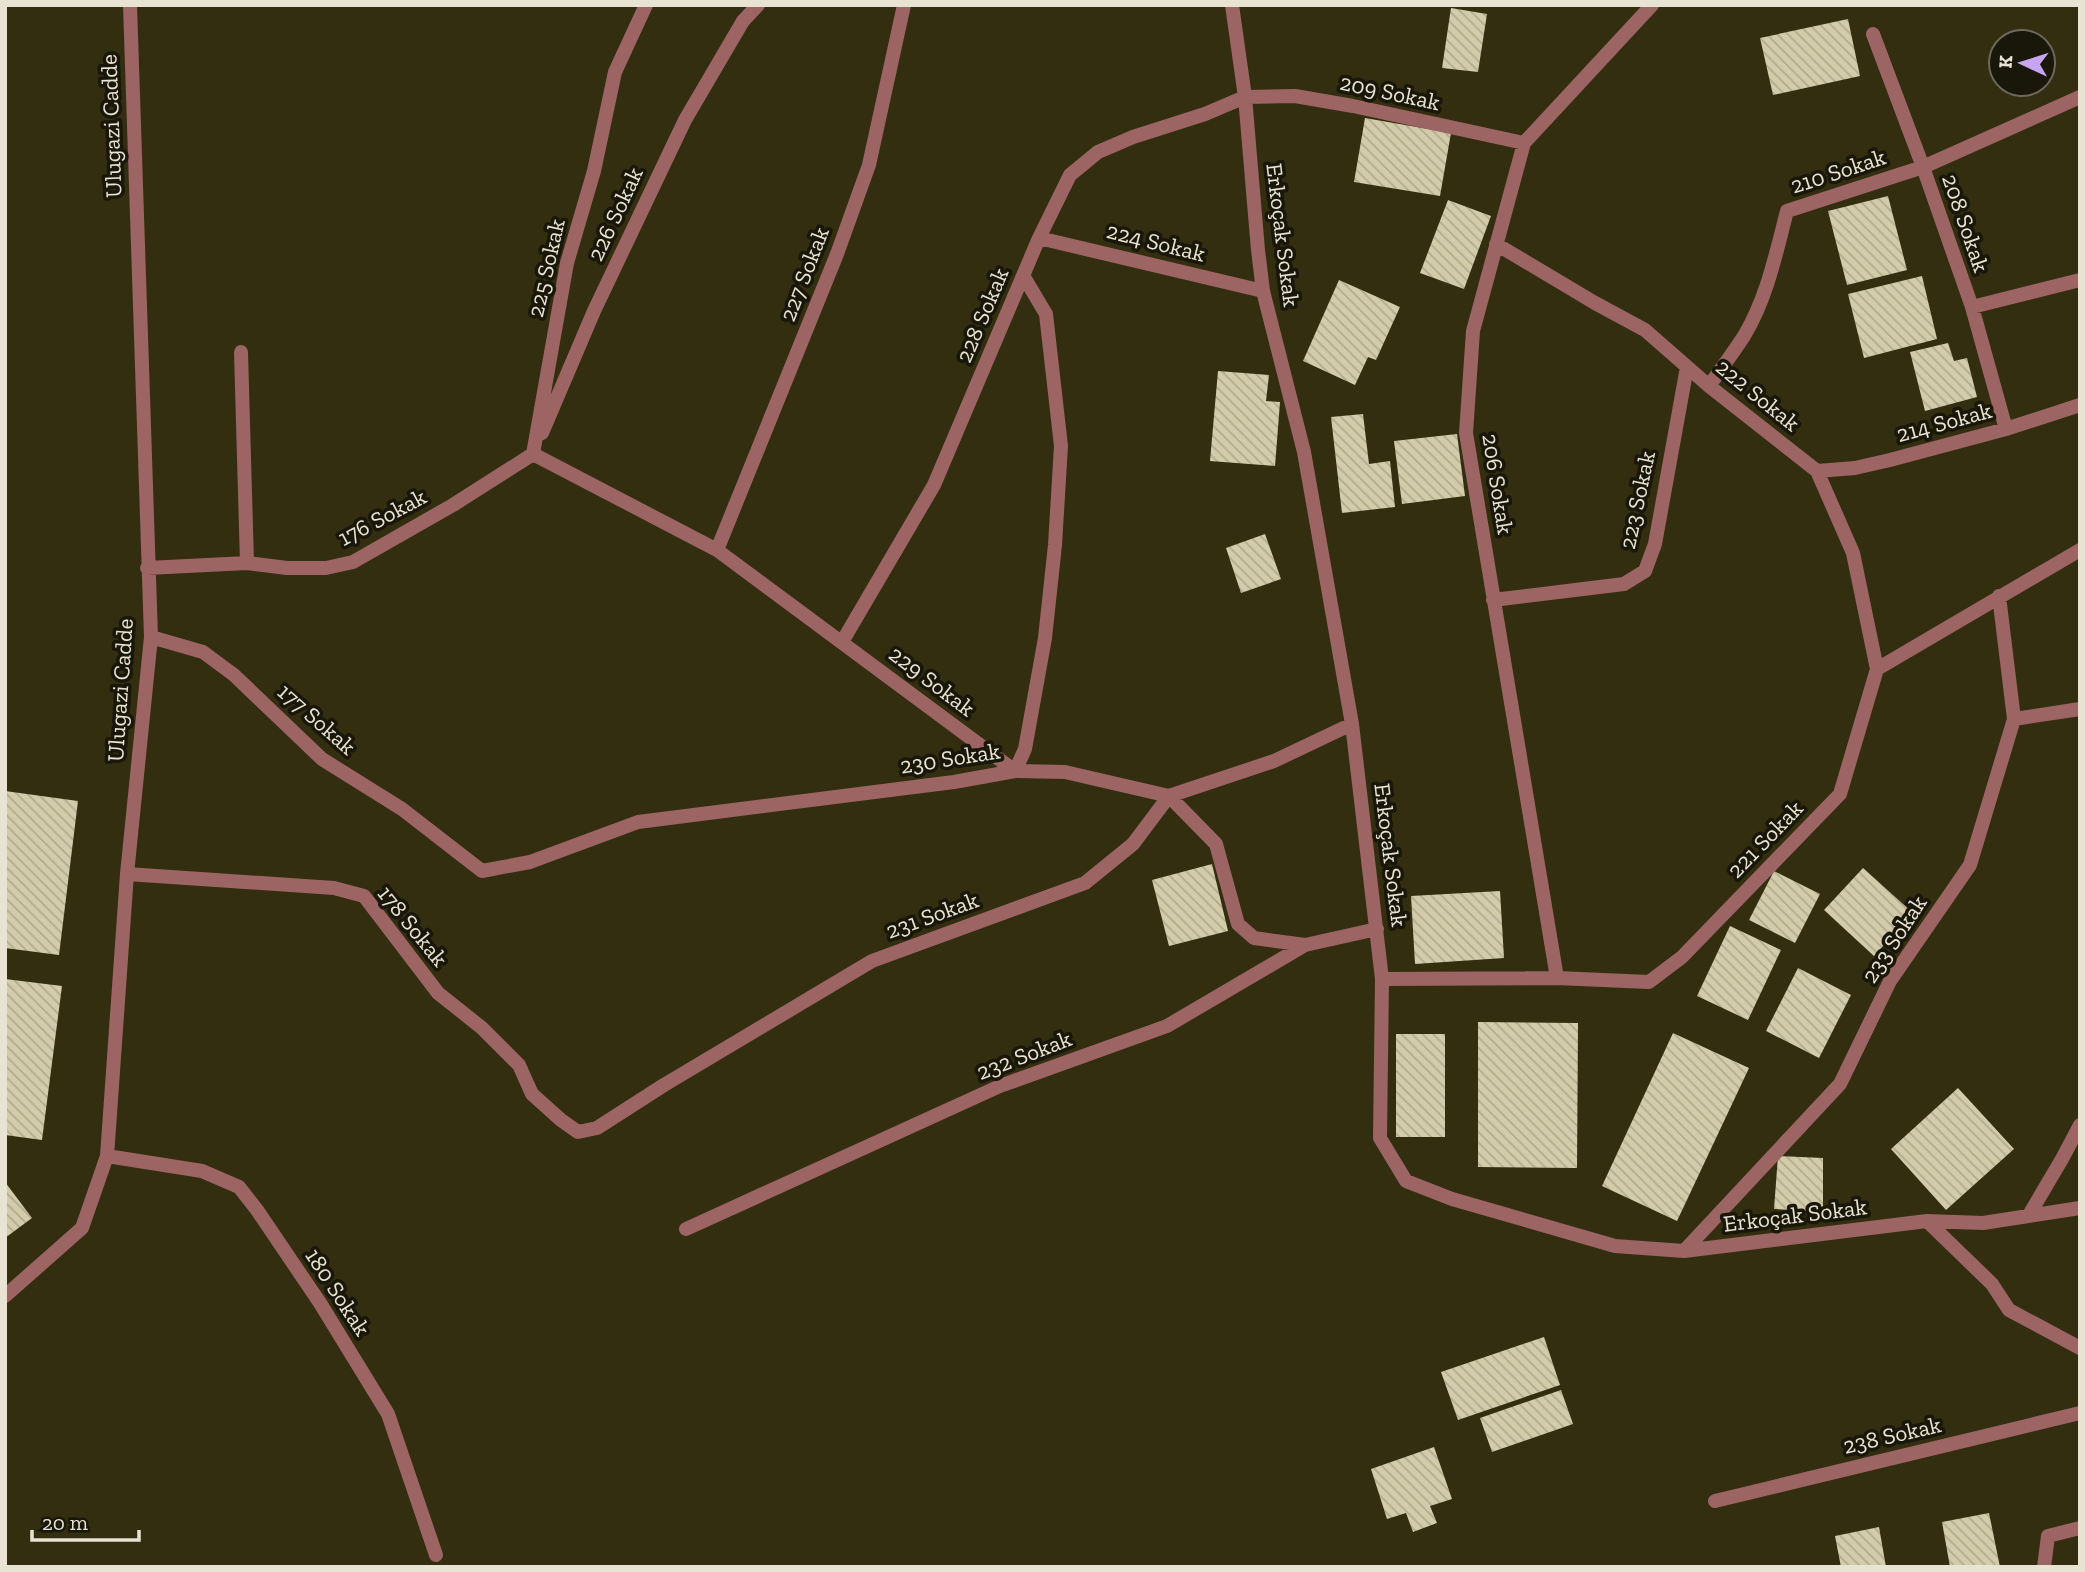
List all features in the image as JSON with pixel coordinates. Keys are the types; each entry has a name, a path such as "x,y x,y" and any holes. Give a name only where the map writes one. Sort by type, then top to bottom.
{"street":[{"name":"Ulugazi Cadde","path":"5,1296 82,1228 107,1156 127,874 151,637 130,5"},
{"name":"225 Sokak","path":"533,454 567,263 594,171 615,72 646,5"},
{"name":"226 Sokak","path":"533,454 594,311 685,120 743,22 758,5"},
{"name":"227 Sokak","path":"717,550 837,254 864,178 904,5"},
{"name":"Erkoçak Sokak","path":"1232,5 1245,97 1263,291 1304,452 1352,723 1382,979 1380,1138 1406,1181 1452,1199 1615,1246 1684,1251 1927,1221 1983,1223 2080,1208"},
{"name":"206 Sokak","path":"1557,978 1466,433 1473,331 1524,143 1652,5"},
{"name":"208 Sokak","path":"1873,34 1972,307 2006,429"},
{"name":"209 Sokak","path":"1245,97 1294,96 1524,143"},
{"name":"228 Sokak","path":"842,642 934,485 1039,238 1070,175 1098,152 1245,97"},
{"name":"210 Sokak","path":"1709,386 1744,335 1758,308 1787,211 1923,167 2080,97"},
{"name":"224 Sokak","path":"1039,238 1263,291"},
{"name":"222 Sokak","path":"1496,244 1645,330 1709,386 1816,471 1853,553 1877,668"},
{"name":"230 Sokak","path":"482,871 530,862 638,822 954,782 1015,771 1025,749 1045,638 1055,545 1061,446 1046,314 1024,277"},
{"path":"1972,307 2080,280"},
{"path":"242,352 247,563"},
{"name":"223 Sokak","path":"1493,600 1624,584 1645,571 1655,544 1687,367"},
{"name":"214 Sokak","path":"1816,471 1855,468 2006,429 2080,405"},
{"name":"176 Sokak","path":"147,568 247,563 288,568 326,568 353,562 453,505 533,454"},
{"name":"229 Sokak","path":"533,454 717,550 1015,771"},
{"path":"1877,668 2080,550"},
{"name":"233 Sokak","path":"1684,1251 1840,1084 1890,981 1970,865 2014,719 1999,596"},
{"name":"177 Sokak","path":"151,637 203,652 234,675 322,759 402,809 482,871"},
{"name":"221 Sokak","path":"1382,979 1557,978 1648,982 1682,957 1840,794 1877,668"},
{"path":"2014,719 2080,709"},
{"path":"1015,771 1065,772 1169,796 1274,761 1352,723"},
{"path":"1169,796 1216,844 1238,924 1254,938 1305,945"},
{"name":"231 Sokak","path":"533,1094 578,1132 597,1128 872,961 1085,883 1133,844 1169,796"},
{"name":"178 Sokak","path":"127,874 334,888 364,896 438,993 482,1028 519,1065 533,1094"},
{"name":"232 Sokak","path":"686,1229 1000,1086 1167,1026 1305,945 1377,929"},
{"path":"2029,1215 2080,1125"},
{"name":"180 Sokak","path":"107,1156 202,1171 239,1187 320,1303 388,1414 436,1555"},
{"path":"1927,1221 1992,1284 2009,1310 2080,1348"},
{"name":"238 Sokak","path":"1715,1501 2080,1413"},
{"path":"2044,1567 2048,1536 2080,1528"}],"building":[{"path":"1451,8 1487,14 1478,72 1442,68"},
{"path":"1848,19 1860,76 1773,95 1760,38"},
{"path":"1365,118 1451,133 1440,196 1354,182"},
{"path":"1888,196 1907,270 1847,285 1828,211"},
{"path":"1448,200 1491,216 1464,289 1420,273"},
{"path":"1922,276 1937,339 1864,358 1848,294"},
{"path":"1339,280 1400,307 1376,360 1368,357 1355,385 1303,361"},
{"path":"1948,343 1954,361 1967,358 1977,397 1925,411 1910,352"},
{"path":"1218,371 1269,375 1266,401 1280,402 1275,466 1210,461"},
{"path":"1363,414 1369,464 1390,461 1395,507 1342,513 1331,417"},
{"path":"1457,434 1465,496 1402,504 1394,441"},
{"path":"1265,534 1281,579 1241,593 1226,548"},
{"path":"5,791 78,801 59,955 5,948"},
{"path":"1212,864 1228,931 1169,946 1152,880"},
{"path":"1863,868 1913,913 1874,956 1824,910"},
{"path":"1774,871 1820,894 1795,943 1749,920"},
{"path":"1500,891 1504,958 1415,964 1411,896"},
{"path":"1730,926 1781,950 1748,1020 1697,996"},
{"path":"1798,968 1851,995 1819,1058 1766,1031"},
{"path":"5,979 62,986 42,1140 5,1135"},
{"path":"1478,1022 1578,1023 1577,1168 1478,1167"},
{"path":"1673,1033 1749,1068 1677,1221 1602,1186"},
{"path":"1396,1034 1445,1034 1445,1137 1396,1137"},
{"path":"1958,1088 2014,1149 1946,1210 1891,1149"},
{"path":"1778,1156 1823,1158 1823,1212 1774,1209"},
{"path":"5,1182 32,1218 5,1238"},
{"path":"1544,1337 1560,1385 1458,1420 1441,1372"},
{"path":"1561,1390 1573,1424 1492,1452 1480,1418"},
{"path":"1434,1447 1452,1499 1430,1506 1437,1523 1413,1532 1406,1513 1387,1519 1371,1469"},
{"path":"1989,1513 2000,1567 1950,1567 1942,1522"},
{"path":"1879,1527 1886,1567 1841,1567 1835,1536"}]}
